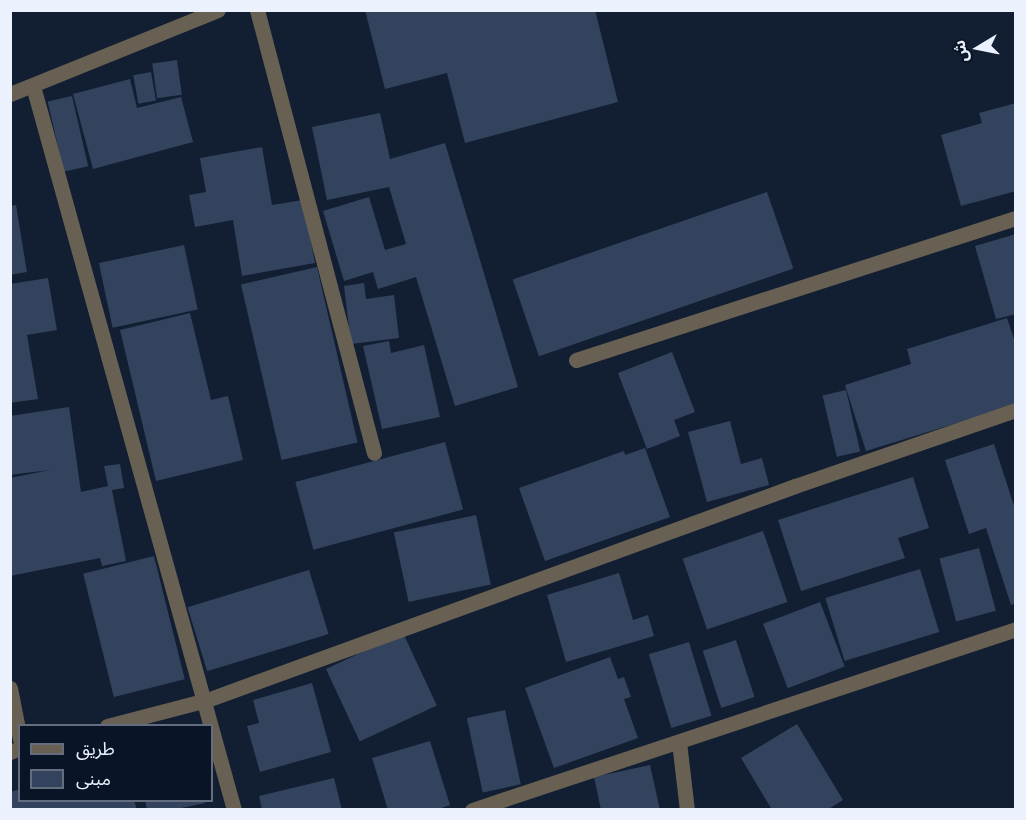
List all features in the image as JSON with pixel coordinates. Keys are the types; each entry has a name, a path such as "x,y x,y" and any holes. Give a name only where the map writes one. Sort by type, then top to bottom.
{"street":[{"path":"10,94 218,10"},
{"path":"257,10 374,453"},
{"path":"33,86 213,724"},
{"path":"576,360 1016,218"},
{"path":"115,724 207,700 795,486 1016,410"},
{"path":"472,810 1016,629"},
{"path":"10,688 18,729"},
{"path":"213,724 234,810"},
{"path":"679,742 687,810"}],"building":[{"path":"365,10 595,10 618,102 465,143 447,73 385,89"},
{"path":"177,60 182,95 157,98 152,63"},
{"path":"151,72 156,101 138,104 133,75"},
{"path":"130,79 137,108 181,97 193,142 93,169 73,94"},
{"path":"72,96 88,166 64,172 48,102"},
{"path":"1016,103 1016,191 961,206 941,135 982,123 979,113"},
{"path":"380,113 390,159 445,143 518,387 455,406 416,277 378,289 373,272 344,281 323,211 369,197 385,250 406,244 389,187 327,200 312,127"},
{"path":"262,147 272,205 303,200 315,263 242,276 233,220 195,227 189,195 206,192 200,158"},
{"path":"767,192 793,269 539,356 513,280"},
{"path":"16,205 27,272 10,275 10,206"},
{"path":"1016,234 1016,314 996,319 975,246"},
{"path":"184,245 198,310 113,328 99,263"},
{"path":"317,267 357,442 281,460 241,285"},
{"path":"48,278 57,330 27,335 38,399 10,403 10,284"},
{"path":"364,283 366,299 394,295 399,338 351,344 344,286"},
{"path":"190,313 211,400 228,396 243,460 156,481 120,330"},
{"path":"1007,318 1016,345 1016,405 866,451 845,385 911,364 907,349"},
{"path":"389,341 391,353 424,345 440,417 382,429 363,346"},
{"path":"672,352 695,412 674,420 680,436 647,449 618,373"},
{"path":"846,390 860,451 837,457 823,395"},
{"path":"69,407 81,492 108,486 104,466 120,464 124,488 112,490 126,561 102,566 100,558 10,576 10,478 50,470 10,475 10,416"},
{"path":"730,421 741,464 762,458 769,485 707,502 688,432"},
{"path":"445,442 463,510 313,550 295,482"},
{"path":"994,444 1016,512 1016,603 1011,605 986,528 969,534 945,460"},
{"path":"645,448 670,517 545,561 519,488 624,451 625,455"},
{"path":"913,477 929,528 898,538 905,558 801,591 778,520"},
{"path":"476,515 491,584 409,602 394,532"},
{"path":"763,531 787,602 707,630 683,559"},
{"path":"979,548 996,611 956,621 939,559"},
{"path":"154,556 185,679 114,697 83,574"},
{"path":"920,569 939,632 845,661 825,598"},
{"path":"309,570 329,634 207,671 188,607"},
{"path":"619,573 633,620 648,615 654,636 566,662 547,595"},
{"path":"820,602 845,666 788,688 763,624"},
{"path":"403,633 437,706 360,741 326,669"},
{"path":"736,640 755,697 721,708 703,651"},
{"path":"689,642 712,716 671,728 649,654"},
{"path":"610,657 618,679 624,677 631,697 624,699 638,738 554,768 525,688"},
{"path":"312,683 331,752 260,772 247,726 259,723 253,700"},
{"path":"505,710 521,784 483,792 467,718"},
{"path":"797,724 843,800 827,810 772,810 741,758"},
{"path":"430,741 450,805 436,810 388,810 372,758"},
{"path":"650,765 660,810 601,810 594,777"},
{"path":"334,778 342,810 262,810 259,796"},
{"path":"18,790 18,802 135,802 137,810 10,810 10,792"},
{"path":"145,802 205,802 172,810 147,810"}]}
